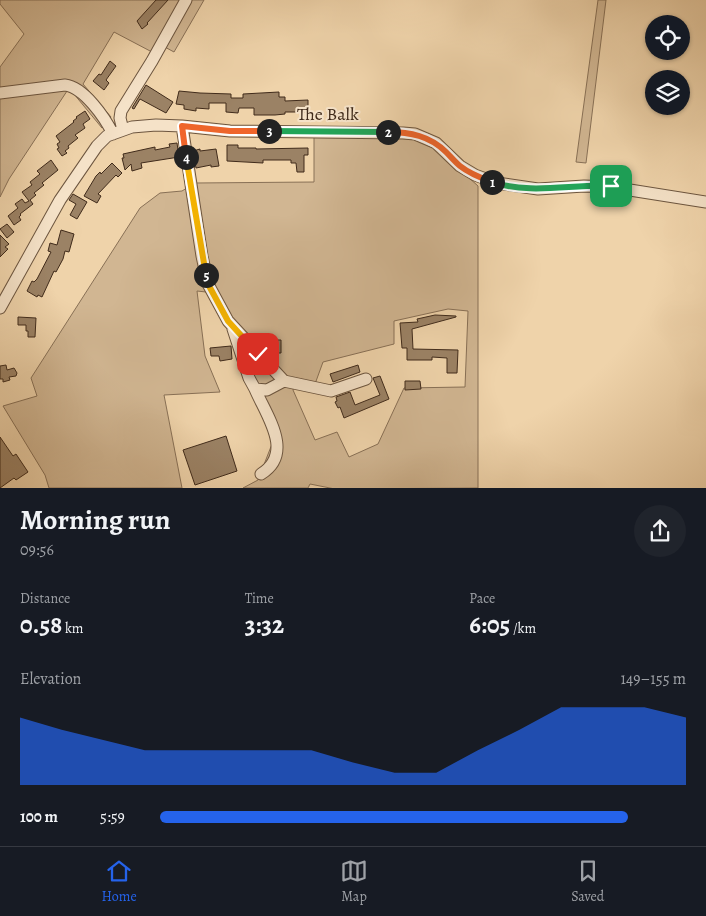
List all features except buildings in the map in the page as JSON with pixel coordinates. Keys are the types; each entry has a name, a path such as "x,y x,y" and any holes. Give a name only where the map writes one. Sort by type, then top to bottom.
{"street":[{"path":"118,132 121,111 186,0"},
{"path":"0,93 65,85 72,86 82,93 118,132"},
{"name":"The Balk","path":"118,132 144,126 182,126 230,131 390,132 415,134 436,143 460,166 475,175 497,183 538,189 611,186 706,202"},
{"path":"182,126 208,284 228,321 284,381 331,391 366,379"},
{"path":"0,308 60,200 97,146 107,136 118,132"},
{"path":"232,326 249,378 272,424 277,444 273,464 261,474"},
{"path":"254,389 267,390 284,381"}],"shaded area":[{"path":"0,0 180,0 152,52 114,32 83,84 111,117 102,128 69,88 9,179 0,197 0,67 24,34 0,4"},
{"path":"190,0 204,0 174,52 163,46"},
{"path":"598,0 606,0 586,163 576,162"},
{"path":"314,135 416,139 434,146 478,186 478,488 330,488 310,484 308,488 243,488 258,480 272,444 267,426 229,330 206,292 197,291 205,356 220,392 164,395 182,488 49,488 45,475 3,406 37,396 31,378 140,208 160,193 182,191 195,183 314,182","holes":["448,309 468,311 465,387 404,388 378,444 349,457 337,432 315,440 293,390 295,381 315,384 323,362 394,344 394,321"]}],"route":[{"path":"258,354 228,321 208,284 182,126 230,131 390,132 415,134 436,143 460,166 475,175 497,183 538,189 611,186"}]}
